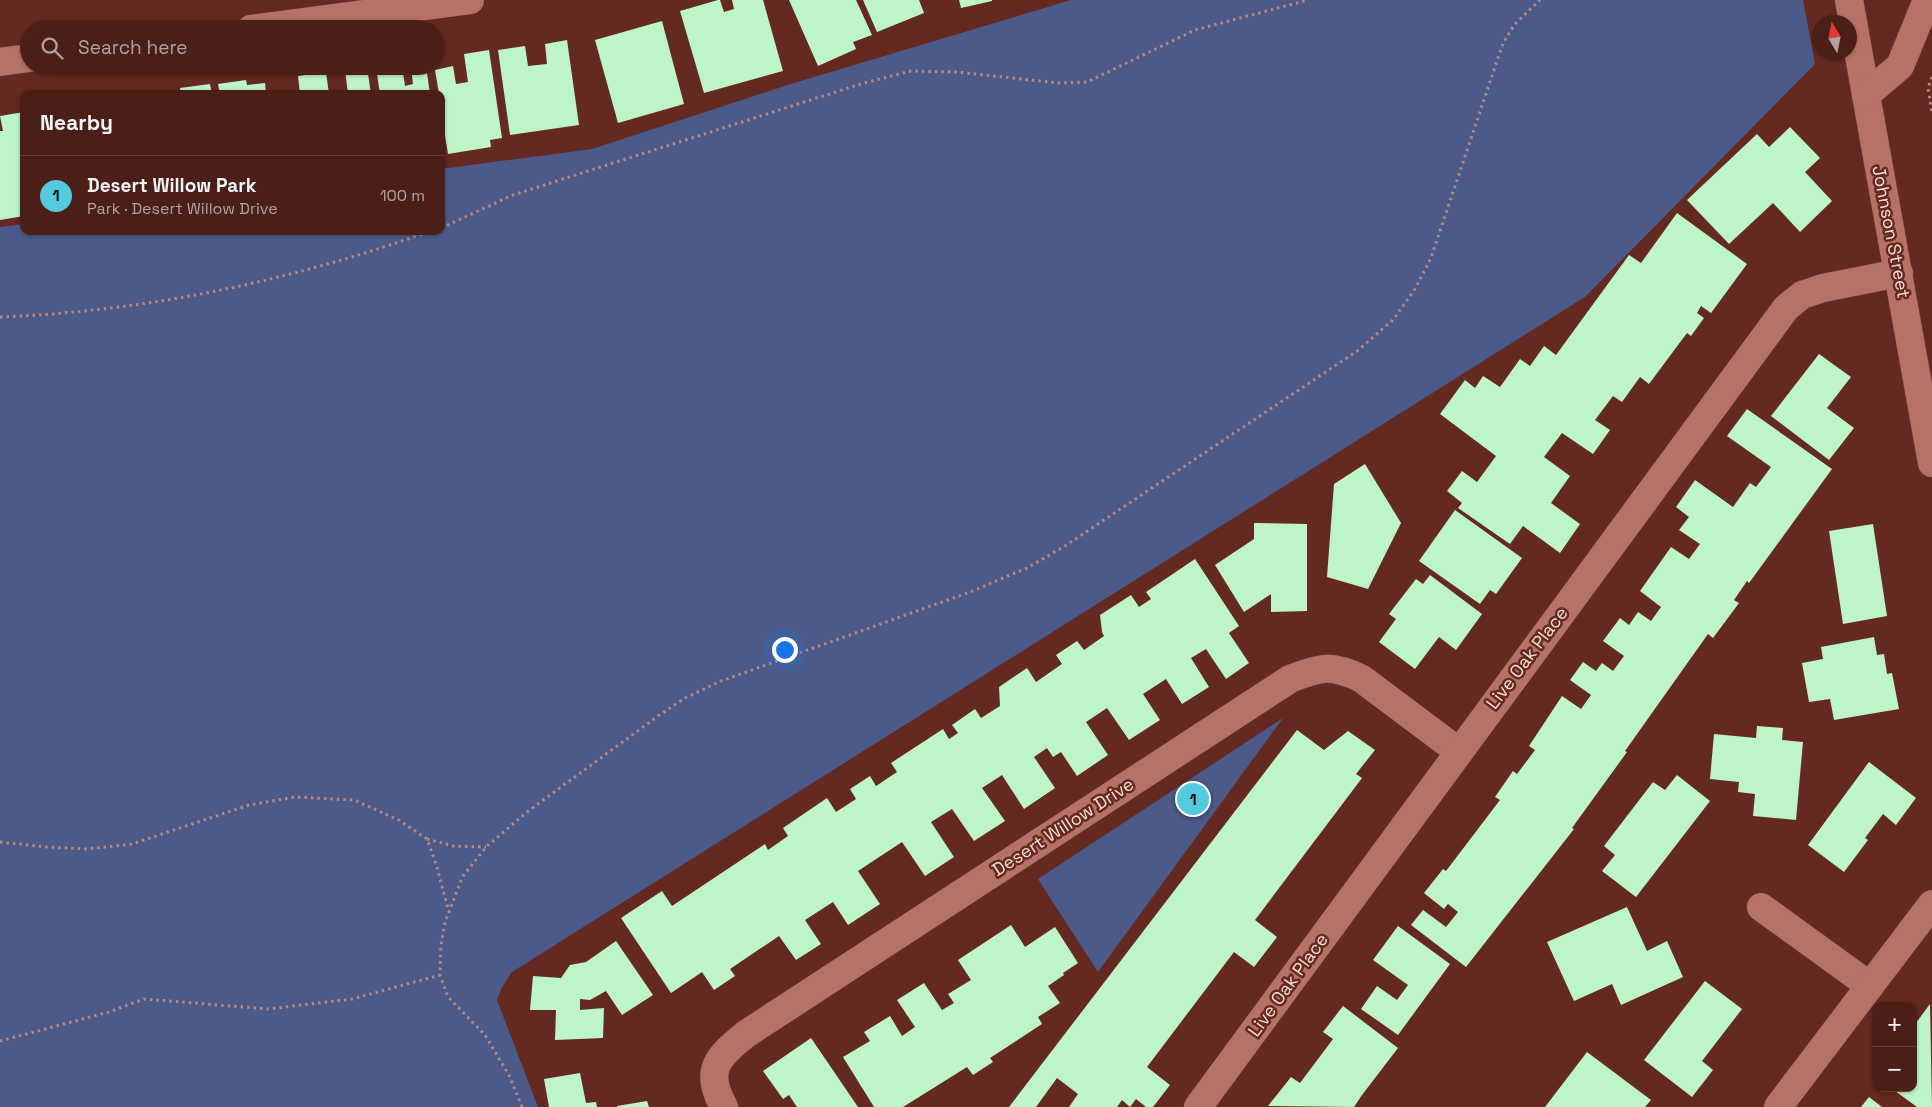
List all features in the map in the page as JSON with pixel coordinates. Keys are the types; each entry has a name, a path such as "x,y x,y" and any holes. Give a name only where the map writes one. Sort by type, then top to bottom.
{"street":[{"path":"319,20 470,0"},
{"name":"Johnson Street","path":"1849,0 1900,273 1932,464"},
{"path":"1866,95 1900,66 1927,0"},
{"path":"0,62 20,59"},
{"name":"Live Oak Place","path":"1198,1107 1458,751 1786,308 1802,295 1823,288 1900,273"},
{"name":"Desert Willow Drive","path":"724,1107 717,1096 713,1076 721,1055 746,1034 1290,679 1326,667 1346,671 1362,679 1458,751"},
{"path":"1778,1107 1932,904"},
{"path":"1761,907 1870,986"}],"path":[{"path":"445,226 513,194 912,71 957,72 1058,82 1087,82 1195,30 1308,0"},
{"path":"522,1107 510,1077 485,1035 448,997 440,975 441,945 449,912 463,876 486,847 527,812 685,698 721,681 970,592 1027,568 1065,546 1357,351 1393,320 1414,289 1431,258 1503,44 1515,24 1540,0"},
{"path":"1932,76 1928,88 1932,113"},
{"path":"0,318 69,314 181,298 297,274 419,235"},
{"path":"0,842 87,849 132,844 249,805 295,797 354,800 399,820 427,839 453,846 486,847"},
{"path":"427,839 449,912"},
{"path":"0,1040 108,1012 144,1000 268,1009 352,999 440,975"}],"shaded area":[{"path":"1071,0 1803,0 1812,48 1812,60 1814,60 1815,64 1585,297 512,972 502,987 497,1000 538,1107 0,1107 0,227 20,224 20,235 445,235 445,168 592,149 794,83"},
{"path":"1283,718 1098,972 1038,879"}],"building":[{"path":"720,0 724,12 734,9 732,0 763,0 783,71 704,93 680,11"},
{"path":"789,0 856,0 872,35 853,42 856,49 818,66"},
{"path":"863,0 919,0 924,13 877,32"},
{"path":"959,0 992,0 992,1 961,8"},
{"path":"662,21 684,104 618,123 595,40"},
{"path":"567,40 579,125 510,135 498,50 525,46 528,66 547,64 545,44"},
{"path":"489,50 502,138 490,140 491,147 448,154 445,136 445,90 438,90 436,75 445,75 445,68 453,66 456,84 468,82 464,54"},
{"path":"326,75 328,90 300,90 298,76"},
{"path":"346,75 368,75 370,90 348,90"},
{"path":"377,75 403,75 405,86 413,84 412,75 427,75 429,90 379,90"},
{"path":"246,80 247,85 265,83 266,90 219,90 218,84"},
{"path":"210,84 211,90 180,90 180,88"},
{"path":"20,113 20,217 0,220 0,131 3,131 0,116"},
{"path":"1790,127 1820,158 1805,172 1832,201 1800,232 1773,203 1729,244 1687,200 1757,134 1769,147"},
{"path":"1677,213 1747,264 1711,313 1701,306 1697,313 1704,318 1691,336 1687,333 1649,384 1640,377 1622,402 1613,396 1595,420 1610,430 1593,454 1562,433 1544,457 1570,476 1551,503 1580,524 1560,553 1523,526 1510,544 1458,508 1462,503 1447,491 1462,471 1477,482 1496,456 1440,414 1465,380 1475,388 1483,376 1500,387 1520,359 1530,366 1544,346 1556,355 1629,255 1641,263"},
{"path":"1819,354 1851,377 1827,408 1854,428 1829,460 1771,416"},
{"path":"1747,409 1832,469 1749,583 1747,581 1734,600 1739,603 1713,638 1708,634 1572,828 1574,829 1466,967 1411,925 1423,910 1446,927 1458,912 1448,904 1444,909 1424,893 1443,869 1446,871 1500,800 1495,797 1513,771 1517,774 1535,750 1529,746 1562,696 1581,709 1591,695 1570,680 1583,662 1596,671 1602,663 1613,671 1624,656 1603,641 1620,618 1629,625 1638,612 1651,621 1661,607 1640,591 1671,547 1689,559 1700,544 1679,530 1689,517 1676,507 1695,480 1733,507 1750,483 1756,487 1771,467 1727,436"},
{"path":"1365,464 1401,523 1368,589 1327,577 1334,484"},
{"path":"1455,510 1522,558 1496,594 1490,590 1480,604 1419,561"},
{"path":"1254,523 1307,524 1307,611 1271,612 1271,594 1244,612 1215,565 1254,539"},
{"path":"1873,524 1887,616 1843,624 1829,531"},
{"path":"1195,559 1239,626 1229,633 1249,663 1226,679 1206,649 1191,658 1209,687 1182,704 1166,679 1143,694 1160,720 1129,740 1107,708 1086,722 1108,755 1077,776 1061,752 1053,757 1047,748 1034,757 1055,788 1024,809 1002,775 982,788 1005,821 974,841 952,809 931,822 954,857 925,876 902,842 858,871 880,904 848,925 833,902 805,920 821,944 796,960 779,936 730,969 735,976 714,990 702,972 671,993 621,918 662,891 672,906 765,844 768,850 788,836 783,828 827,798 836,812 856,799 850,789 870,776 876,786 897,772 891,763 943,729 949,739 958,733 952,725 975,709 981,718 1000,706 999,687 1027,668 1036,682 1062,664 1056,655 1077,641 1084,650 1104,636 1100,615 1131,595 1139,607 1151,599 1146,592"},
{"path":"1430,575 1482,614 1456,650 1439,637 1415,669 1379,642 1396,619 1389,614 1416,579 1423,584"},
{"path":"1874,637 1877,655 1884,654 1887,674 1892,673 1899,709 1834,720 1830,699 1809,702 1802,663 1823,659 1821,647"},
{"path":"1757,726 1783,728 1782,740 1803,742 1796,820 1753,816 1755,794 1738,792 1739,782 1710,779 1714,734 1756,738"},
{"path":"1297,730 1324,750 1348,731 1375,750 1356,774 1362,778 1255,920 1277,937 1254,967 1234,952 1147,1067 1170,1085 1153,1107 1146,1107 1136,1099 1130,1107 1122,1100 1117,1107 1069,1107 1078,1094 1057,1078 1036,1107 1009,1107"},
{"path":"1869,762 1916,798 1896,825 1883,814 1865,838 1868,840 1844,872 1808,845"},
{"path":"1677,775 1710,801 1636,897 1602,871 1615,855 1604,846 1653,782 1665,790"},
{"path":"1627,907 1647,951 1667,941 1683,977 1621,1005 1612,984 1574,1001 1547,942"},
{"path":"1011,925 1025,947 1055,927 1078,963 1048,986 1060,1003 1038,1017 1042,1024 990,1058 993,1062 973,1075 967,1067 903,1107 874,1107 843,1057 870,1041 864,1032 890,1016 902,1036 915,1027 897,1000 924,983 942,1010 954,1003 948,994 971,980 958,960"},
{"path":"1398,926 1450,964 1398,1035 1361,1009 1377,986 1397,1000 1408,985 1373,960"},
{"path":"616,941 653,995 622,1015 606,991 590,1000 580,999 580,1010 604,1008 603,1038 555,1040 556,1010 530,1010 533,976 561,978 570,965 586,962"},
{"path":"1705,981 1742,1009 1702,1061 1713,1070 1692,1097 1644,1060"},
{"path":"1930,1004 1932,1107 1917,1107 1896,1092 1917,1092 1917,1022"},
{"path":"1343,1006 1398,1048 1354,1107 1268,1106 1291,1077 1300,1083 1333,1039 1323,1032"},
{"path":"811,1038 858,1107 797,1107 789,1095 783,1099 763,1071"},
{"path":"1587,1052 1651,1100 1645,1107 1545,1107"},
{"path":"580,1073 586,1103 596,1102 597,1107 549,1107 544,1079"},
{"path":"1869,1097 1882,1107 1861,1107"},
{"path":"647,1101 649,1107 617,1107 617,1106"}],"place":[{"name":"Desert Willow Park","path":"1193,799"}]}
